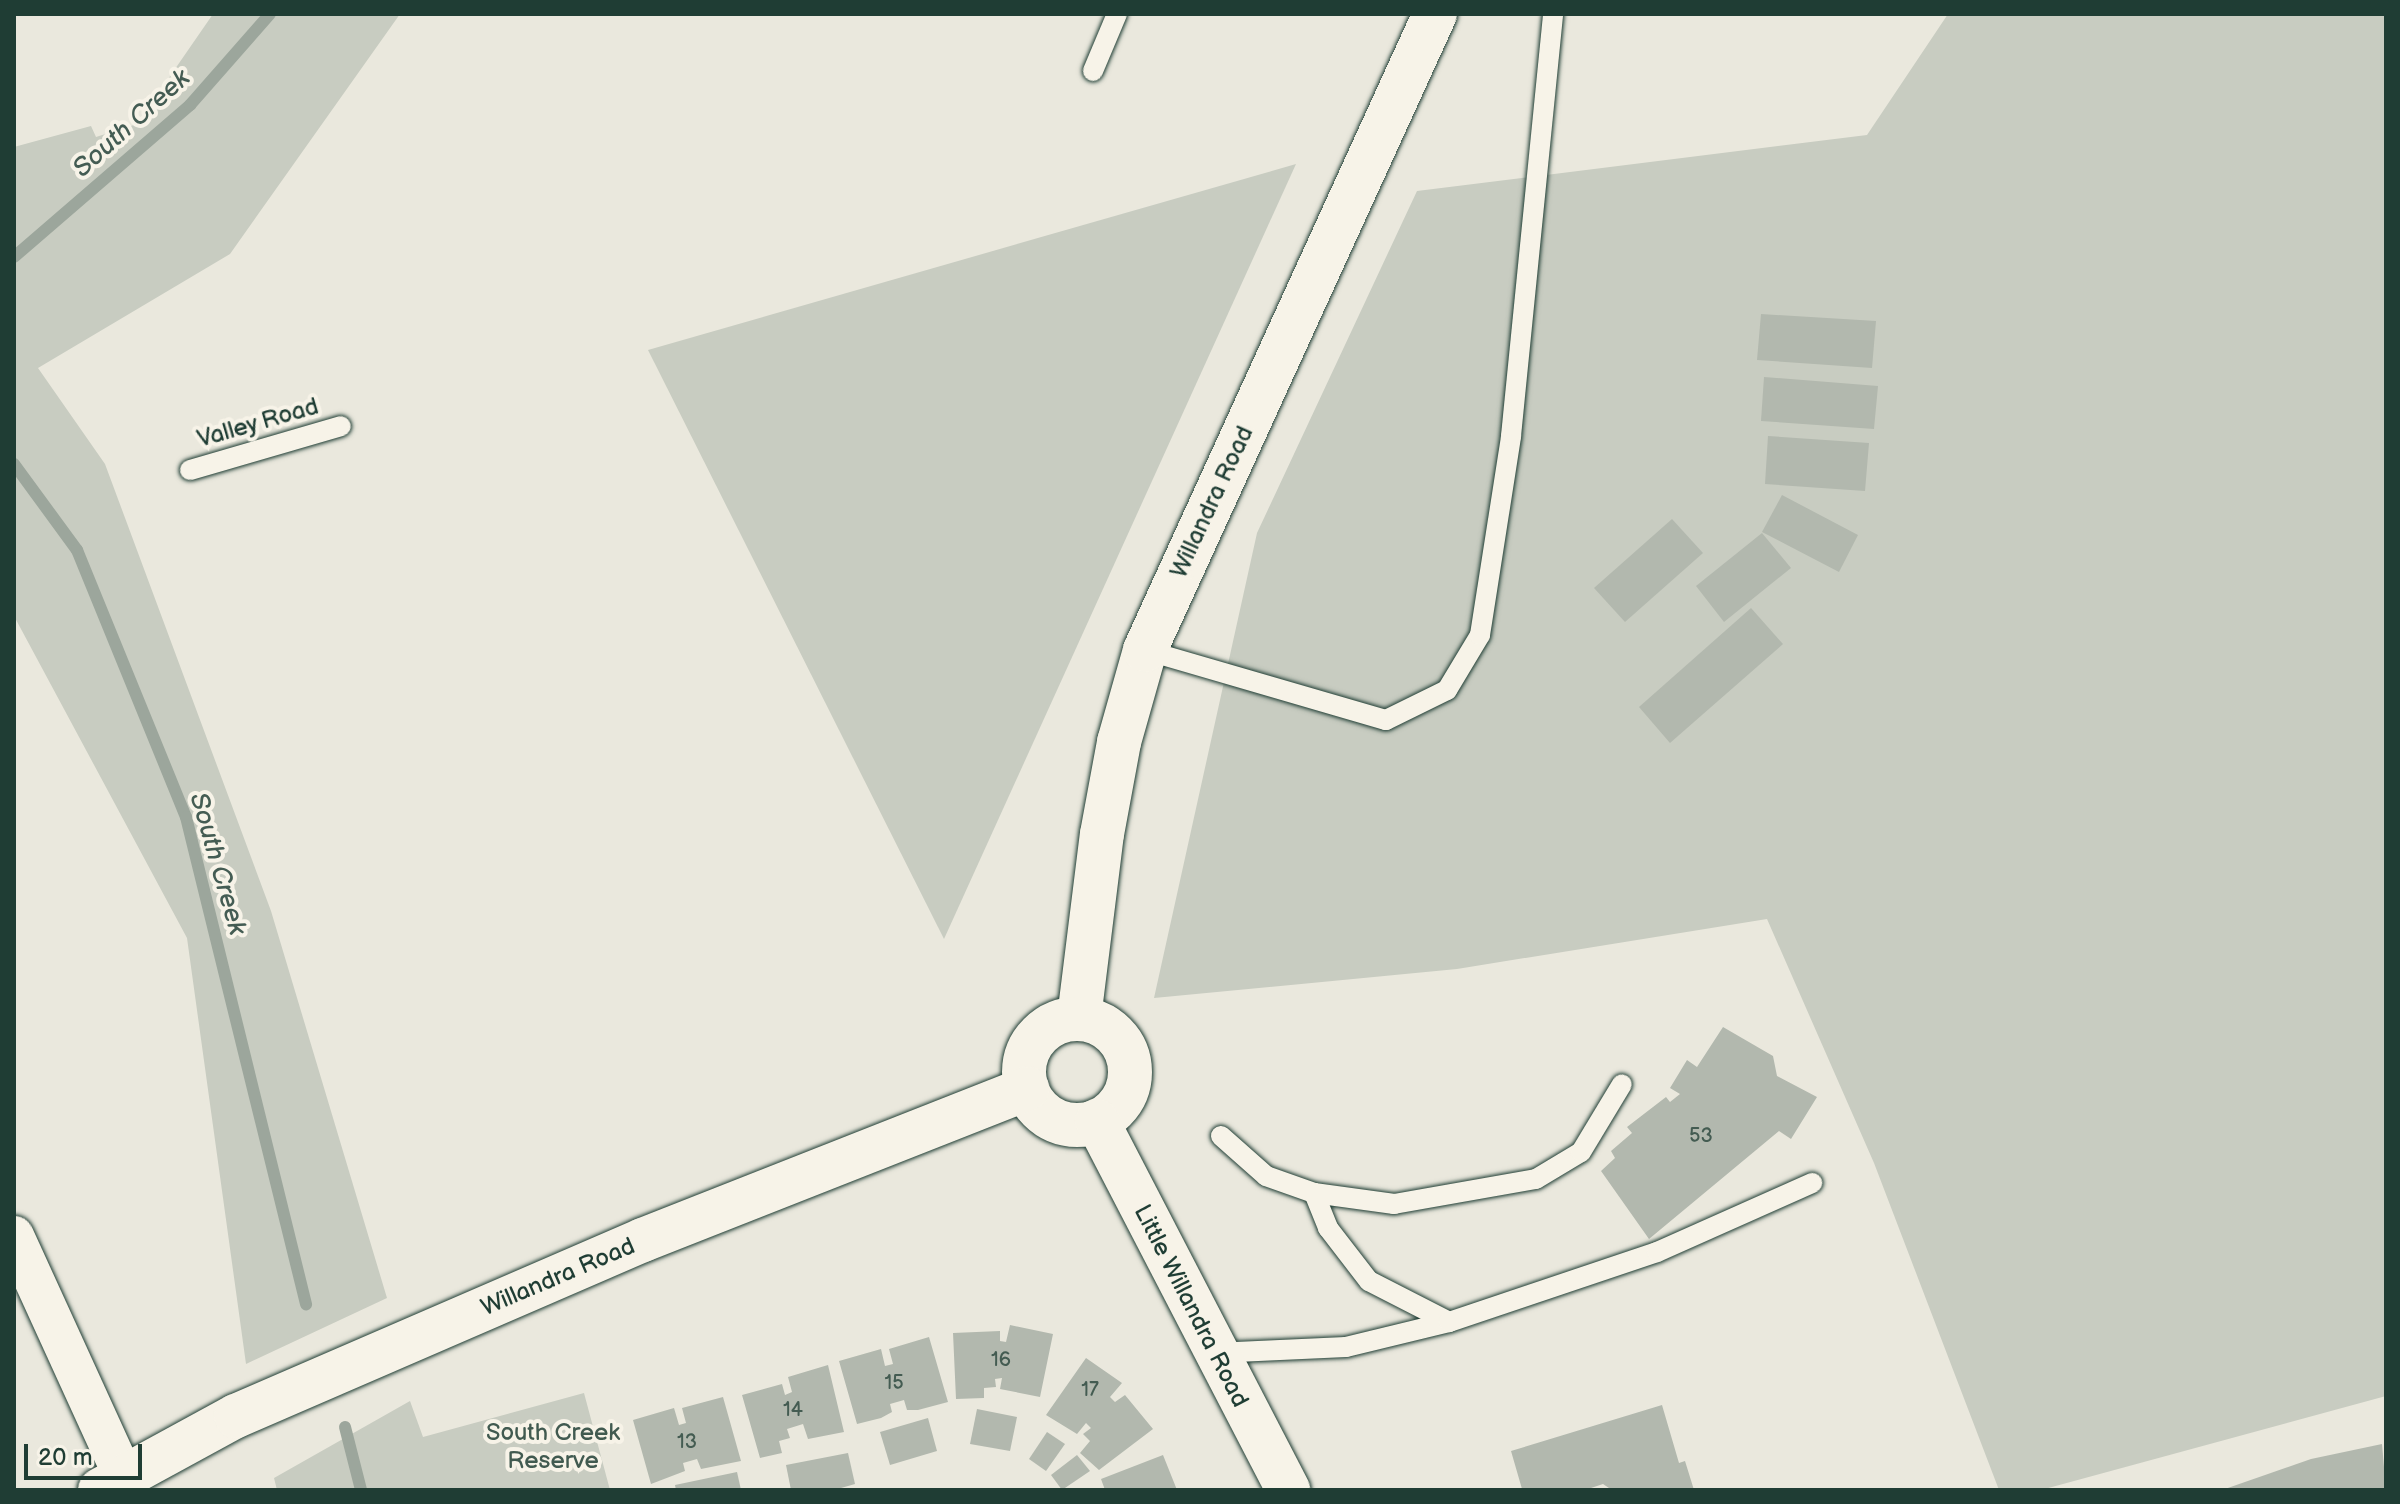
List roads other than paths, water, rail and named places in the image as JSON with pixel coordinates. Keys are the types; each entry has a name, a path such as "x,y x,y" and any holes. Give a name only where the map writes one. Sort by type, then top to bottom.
{"main road":[{"name":"Willandra Road","path":"1079,1018 1102,834 1119,742 1145,650 1435,14"},
{"path":"1079,1018 1113,1032 1130,1062 1124,1097 1097,1121 1080,1124 1055,1119 1035,1104 1027,1089 1024,1068 1029,1048 1059,1021 1079,1018"},
{"name":"Willandra Road","path":"112,1482 236,1416 643,1240 1027,1089"},
{"name":"Little Willandra Road","path":"1097,1121 1214,1353 1288,1490"}],"street":[{"path":"14,1236 112,1482"}],"lane":[{"path":"1093,71 1117,14"},
{"path":"1145,650 1386,720 1447,690 1480,635 1485,604 1511,436 1553,14"},
{"name":"Valley Road","path":"190,470 341,426"},
{"path":"1221,1136 1266,1176 1314,1193 1394,1204 1536,1179 1581,1152 1622,1084"},
{"path":"1214,1353 1346,1347 1449,1322 1657,1252 1812,1183"},
{"path":"1314,1193 1328,1228 1369,1281 1449,1322"}],"waterway":[{"name":"South Creek","path":"14,257 190,105 270,14"},
{"name":"South Creek","path":"14,464 77,550 186,817 306,1304"},
{"name":"South Creek","path":"345,1427 361,1490"}],"park label":[{"name":"South Creek Reserve","path":"553,1447"}]}
